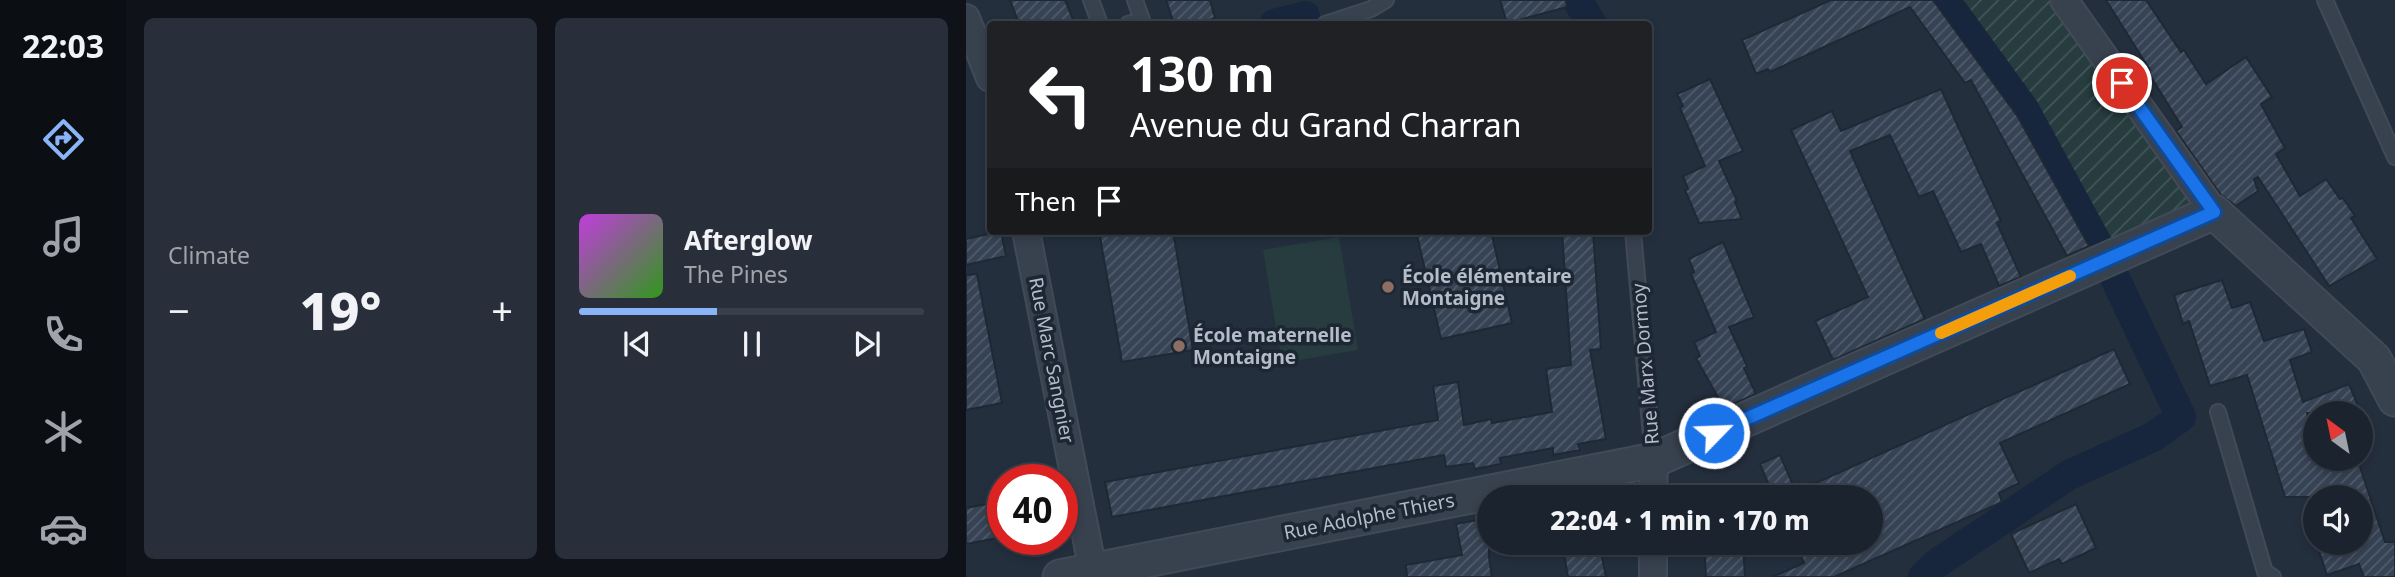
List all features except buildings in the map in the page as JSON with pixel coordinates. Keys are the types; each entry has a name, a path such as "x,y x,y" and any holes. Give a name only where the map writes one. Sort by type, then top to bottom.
{"street":[{"path":"2064,0 2214,212 2374,359 2395,399"},
{"path":"966,18 987,70"},
{"name":"Rue Adolphe Thiers","path":"1060,577 1654,460 2214,212"},
{"name":"Rue Marc Sangnier","path":"1027,235 1093,571"},
{"name":"Rue Marx Dormoy","path":"1653,485 1654,460"},
{"path":"1653,555 1653,577"}],"lane":[{"path":"1091,0 1099,21"},
{"path":"1135,0 1142,20 1138,21"},
{"path":"1334,21 1371,9 1386,0"},
{"path":"2325,0 2395,157"},
{"name":"Rue Marx Dormoy","path":"1633,235 1654,460"},
{"path":"2218,412 2265,572 2273,577"}],"green space":[{"path":"1945,0 2064,0 2214,212 2114,256 2098,245 2025,109"},
{"path":"1339,237 1358,350 1282,363 1263,250"}],"waterway":[{"path":"1577,0 1590,21"},
{"path":"1945,0 2024,109 2098,245"},
{"path":"1286,21 1305,16"},
{"path":"1923,577 1936,564 2069,475 2153,437 2181,417 2113,274"}],"slow traffic":[{"path":"1941,333 2070,276"}],"place":[{"name":"École élémentaire Montaigne","path":"1388,287"},
{"name":"École maternelle Montaigne","path":"1179,346"}],"route":[{"path":"1714,433 2214,212 2122,83"}]}
